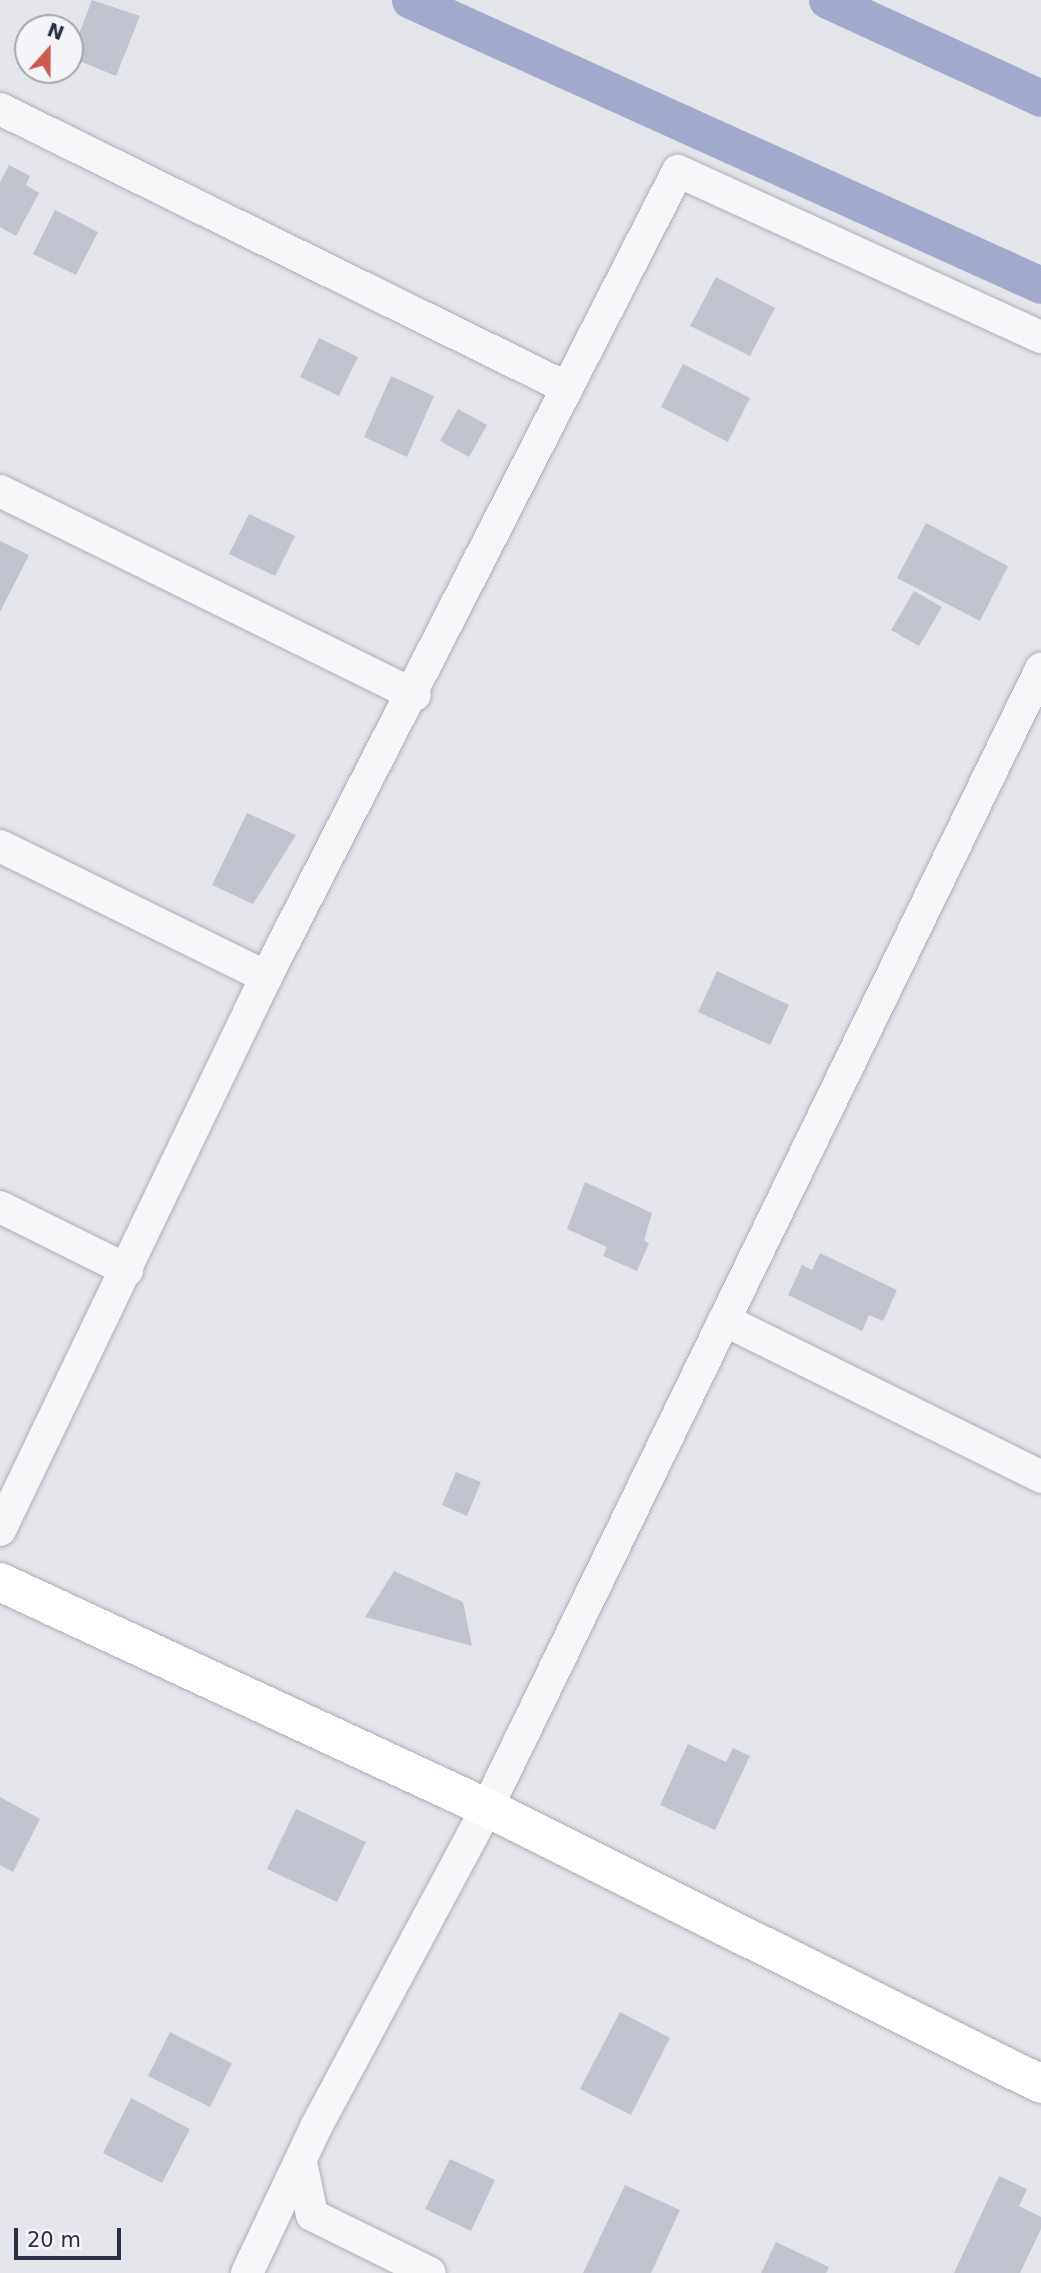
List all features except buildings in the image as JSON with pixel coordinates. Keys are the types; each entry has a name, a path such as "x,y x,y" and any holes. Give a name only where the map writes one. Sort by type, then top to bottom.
{"street":[{"path":"0,109 565,387"},
{"path":"0,1530 266,977 415,695 565,387 678,171 1041,337"},
{"path":"0,491 415,695"},
{"path":"247,2273 487,1808 1041,669"},
{"path":"0,846 266,977"},
{"path":"0,1207 127,1270"},
{"path":"724,1320 1041,1477"},
{"path":"0,1582 487,1808 1041,2084"},
{"path":"302,2167 312,2215 430,2273"}],"waterway":[{"path":"410,0 1041,285"},
{"path":"827,0 1041,98"}]}
